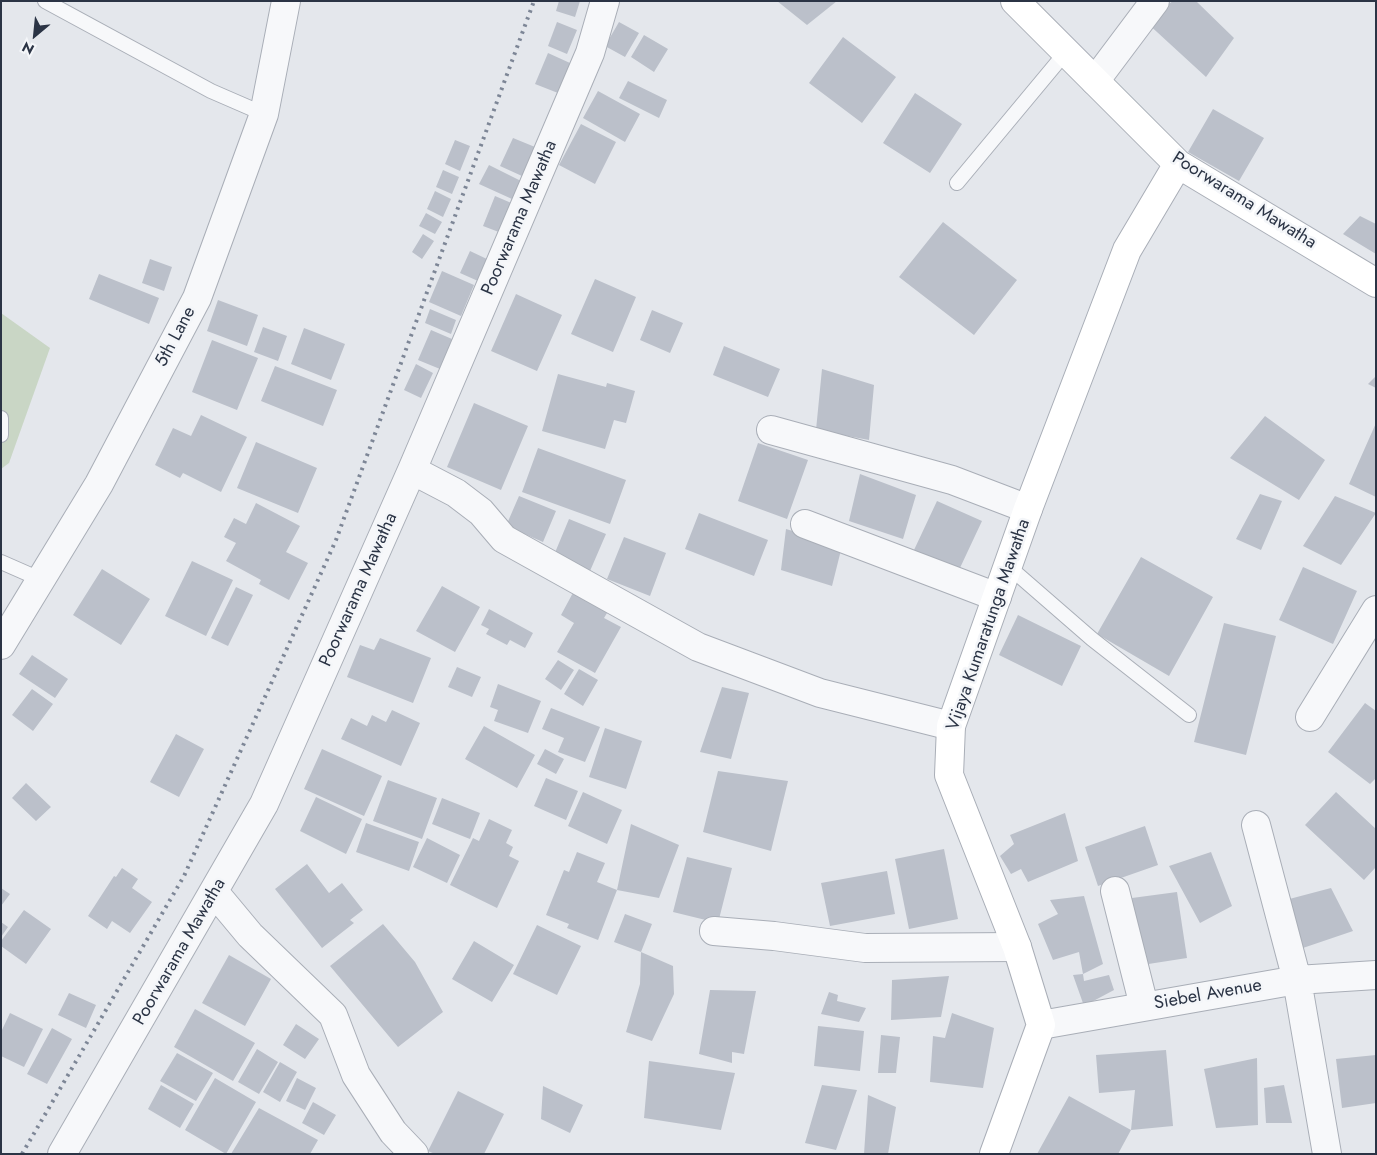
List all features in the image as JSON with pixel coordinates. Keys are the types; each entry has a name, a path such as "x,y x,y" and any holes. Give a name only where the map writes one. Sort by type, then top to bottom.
{"main road":[{"name":"Poorwarama Mawatha","path":"1015,1 1178,164 1376,283"},
{"name":"Vijaya Kumaratunga Mawatha","path":"1041,1025 1017,947 949,775 951,726 1028,509 1127,250 1178,164"},
{"path":"994,1154 1041,1025"}],"street":[{"name":"5th Lane","path":"1,645 99,484 197,298 264,114 286,1"},
{"name":"Poorwarama Mawatha","path":"62,1154 215,892 264,804 412,470 590,53 606,1"},
{"path":"1094,81 1154,1"},
{"path":"771,430 952,480 1028,509"},
{"path":"412,470 456,493 481,512 504,539 698,647 820,693 951,726"},
{"path":"805,524 997,598"},
{"path":"1310,717 1376,610"},
{"path":"1256,824 1296,980 1327,1154"},
{"path":"1115,891 1144,1006"},
{"path":"215,892 250,935 333,1015 356,1075 393,1132 414,1154"},
{"path":"714,931 774,936 865,948 1017,947"},
{"name":"Siebel Avenue","path":"1041,1025 1296,980 1376,975"}],"lane":[{"path":"45,1 211,91 264,114"},
{"path":"957,183 1066,52"},
{"path":"1,418 1,435"},
{"path":"1,562 42,580"},
{"path":"1008,566 1092,639 1189,715"}],"green space":[{"path":"1,313 50,348 9,463 1,469"}],"building":[{"path":"559,1 580,1 575,17 556,11"},
{"path":"777,1 837,1 807,25"},
{"path":"1173,1 1196,1 1234,38 1206,77 1145,21"},
{"path":"557,22 577,30 567,54 548,46"},
{"path":"619,22 639,33 625,57 605,46"},
{"path":"644,35 668,49 654,72 631,57"},
{"path":"843,37 896,77 862,123 809,83"},
{"path":"548,53 570,63 558,93 535,84"},
{"path":"628,81 667,100 659,118 619,98"},
{"path":"598,91 640,114 625,142 583,118"},
{"path":"915,93 962,124 930,173 883,143"},
{"path":"1213,109 1264,138 1239,181 1188,152"},
{"path":"581,124 616,142 595,184 559,165"},
{"path":"513,138 535,147 522,176 500,166"},
{"path":"455,140 470,146 460,171 445,164"},
{"path":"489,165 521,181 512,199 479,184"},
{"path":"443,170 459,177 452,194 436,187"},
{"path":"435,191 451,199 443,217 427,209"},
{"path":"495,196 516,205 504,234 483,226"},
{"path":"426,213 442,222 435,234 419,226"},
{"path":"1360,216 1376,224 1376,254 1343,234"},
{"path":"943,222 1017,280 974,335 899,277"},
{"path":"423,234 434,241 422,259 412,252"},
{"path":"470,251 489,260 478,281 460,273"},
{"path":"150,259 172,267 164,291 142,283"},
{"path":"442,271 474,285 461,316 429,302"},
{"path":"99,274 159,298 149,324 89,299"},
{"path":"595,279 636,297 613,352 571,334"},
{"path":"516,294 562,315 537,371 491,351"},
{"path":"218,300 258,315 247,346 207,331"},
{"path":"430,309 456,320 451,334 425,323"},
{"path":"652,310 683,323 670,353 640,340"},
{"path":"263,327 287,336 278,361 254,352"},
{"path":"304,328 345,344 331,380 291,364"},
{"path":"431,330 452,339 440,369 418,360"},
{"path":"212,340 258,358 237,410 192,392"},
{"path":"724,346 780,369 768,397 713,375"},
{"path":"416,364 433,373 421,398 404,390"},
{"path":"275,366 337,390 323,426 261,401"},
{"path":"822,369 874,385 869,440 816,430"},
{"path":"558,374 606,387 607,383 635,391 626,423 614,420 605,449 542,431"},
{"path":"1376,376 1376,388 1368,384"},
{"path":"474,403 528,426 501,490 447,467"},
{"path":"201,415 247,437 221,492 183,473 180,478 155,465 173,428 191,436"},
{"path":"1265,416 1325,460 1299,500 1230,458"},
{"path":"1376,423 1376,497 1349,484"},
{"path":"256,442 317,468 298,513 237,488"},
{"path":"758,443 808,460 787,519 738,501"},
{"path":"538,448 626,480 610,524 522,492"},
{"path":"860,474 916,495 903,539 849,521"},
{"path":"1260,494 1282,501 1261,550 1236,539"},
{"path":"519,496 556,511 543,542 506,526"},
{"path":"1335,496 1376,513 1341,565 1303,546"},
{"path":"937,501 982,521 959,570 914,550"},
{"path":"256,503 300,526 286,552 308,563 289,600 259,584 261,580 226,561 236,543 224,537 234,518 246,524"},
{"path":"699,513 768,540 754,576 685,549"},
{"path":"569,519 606,534 590,571 554,555"},
{"path":"786,529 842,546 832,586 781,570"},
{"path":"624,537 666,553 650,596 607,579"},
{"path":"1141,557 1213,597 1169,676 1097,634"},
{"path":"192,561 233,580 206,636 165,616"},
{"path":"1303,567 1357,591 1333,644 1279,620"},
{"path":"102,569 150,599 121,645 73,615"},
{"path":"442,586 480,607 455,652 416,631"},
{"path":"236,587 253,595 228,646 211,638"},
{"path":"575,589 610,608 604,618 621,627 595,673 557,652 574,623 561,615"},
{"path":"489,609 533,633 525,648 510,640 507,645 486,634 489,629 481,625"},
{"path":"1018,615 1081,646 1062,686 999,655"},
{"path":"1224,623 1276,636 1246,755 1194,742"},
{"path":"380,638 431,658 413,703 347,677 360,645 374,650"},
{"path":"32,655 68,679 55,698 19,674"},
{"path":"558,660 574,670 561,690 545,679"},
{"path":"457,667 481,677 472,697 448,687"},
{"path":"579,669 598,680 583,706 564,694"},
{"path":"498,684 541,701 528,733 494,721 498,710 490,707"},
{"path":"722,687 749,693 731,759 700,752"},
{"path":"32,689 53,704 33,731 12,715"},
{"path":"1365,703 1376,711 1376,778 1370,784 1328,752"},
{"path":"551,708 600,727 585,762 558,752 564,738 542,729"},
{"path":"392,710 420,723 401,766 341,739 351,718 367,726 372,715 386,722"},
{"path":"484,726 535,755 517,788 465,759"},
{"path":"605,728 642,741 626,789 589,777"},
{"path":"176,734 204,749 179,797 150,782"},
{"path":"322,749 382,776 364,816 304,789"},
{"path":"545,749 564,759 556,774 537,764"},
{"path":"718,771 788,781 771,851 703,832"},
{"path":"546,778 578,791 566,820 534,806"},
{"path":"388,780 437,798 422,839 373,821"},
{"path":"26,783 51,807 36,821 12,798"},
{"path":"583,792 622,810 607,844 568,826"},
{"path":"1336,792 1376,829 1376,867 1364,880 1305,825"},
{"path":"316,797 362,819 346,854 300,831"},
{"path":"442,798 480,813 470,839 432,824"},
{"path":"1065,813 1078,861 1028,882 1021,869 1011,874 1000,856 1014,844 1010,835"},
{"path":"489,819 512,830 506,843 513,847 509,856 519,861 497,908 450,885 473,838 479,841"},
{"path":"366,823 419,842 409,871 356,852"},
{"path":"631,824 679,845 659,898 617,890"},
{"path":"1145,826 1158,865 1098,886 1085,847"},
{"path":"427,838 460,855 447,883 413,867"},
{"path":"944,849 958,919 909,929 895,859"},
{"path":"577,852 605,863 597,882 617,890 598,940 567,928 569,924 546,915 564,870 569,872"},
{"path":"1211,852 1232,906 1200,923 1169,866"},
{"path":"687,857 732,868 718,923 673,912"},
{"path":"307,864 329,893 342,883 363,910 350,920 354,923 322,948 275,889"},
{"path":"122,868 138,879 132,888 152,902 130,933 112,921 107,929 88,916 114,876 116,877"},
{"path":"887,871 895,914 830,926 821,883"},
{"path":"1,888 10,894 1,906"},
{"path":"1331,888 1353,931 1300,949 1278,902"},
{"path":"1177,892 1187,958 1142,965 1132,898"},
{"path":"1084,896 1103,964 1083,974 1079,952 1053,960 1038,924 1058,914 1050,900"},
{"path":"24,910 51,929 26,964 1,946 1,941"},
{"path":"625,914 652,924 641,952 614,942"},
{"path":"1,922 8,927 1,937"},
{"path":"383,924 415,962 443,1012 398,1047 330,966"},
{"path":"537,925 581,946 557,995 513,974"},
{"path":"474,941 514,965 492,1002 452,979"},
{"path":"641,952 673,966 674,994 652,1041 626,1032 640,984"},
{"path":"229,955 271,979 245,1026 202,1003"},
{"path":"1083,974 1084,981 1109,975 1114,990 1084,1006 1073,975"},
{"path":"949,976 941,1017 891,1020 892,980"},
{"path":"710,990 756,991 744,1054 732,1052 732,1063 699,1054"},
{"path":"829,992 838,995 837,1001 866,1008 859,1022 821,1014"},
{"path":"69,993 96,1005 86,1028 58,1015"},
{"path":"195,1009 255,1043 233,1081 174,1047"},
{"path":"10,1013 43,1029 24,1067 1,1056 1,1032"},
{"path":"952,1013 994,1028 983,1088 930,1082 933,1036 945,1038"},
{"path":"296,1024 319,1039 305,1059 283,1045"},
{"path":"818,1026 864,1031 860,1071 814,1066"},
{"path":"52,1028 72,1039 47,1084 27,1074"},
{"path":"881,1035 900,1037 896,1073 878,1073"},
{"path":"257,1049 278,1062 259,1094 238,1082"},
{"path":"1166,1050 1173,1126 1131,1130 1135,1090 1099,1093 1096,1055"},
{"path":"177,1053 213,1073 196,1101 160,1081"},
{"path":"1376,1055 1376,1103 1342,1108 1336,1059"},
{"path":"1257,1058 1258,1125 1216,1128 1204,1069"},
{"path":"649,1061 735,1073 721,1130 644,1118"},
{"path":"280,1062 297,1072 280,1102 263,1092"},
{"path":"215,1078 256,1102 226,1154 185,1130"},
{"path":"297,1078 316,1088 305,1110 286,1101"},
{"path":"161,1085 194,1104 180,1128 148,1109"},
{"path":"822,1085 857,1090 836,1150 805,1143"},
{"path":"1284,1085 1292,1123 1266,1123 1264,1088"},
{"path":"543,1086 583,1105 570,1133 541,1119"},
{"path":"458,1091 504,1114 484,1154 435,1154 428,1151"},
{"path":"868,1095 896,1107 888,1154 864,1154"},
{"path":"1069,1096 1131,1130 1118,1154 1037,1154"},
{"path":"313,1102 336,1115 324,1135 302,1123"},
{"path":"259,1108 318,1140 310,1154 231,1154"}],"railway":[{"path":"22,1154 184,876 336,540 534,1"}]}
